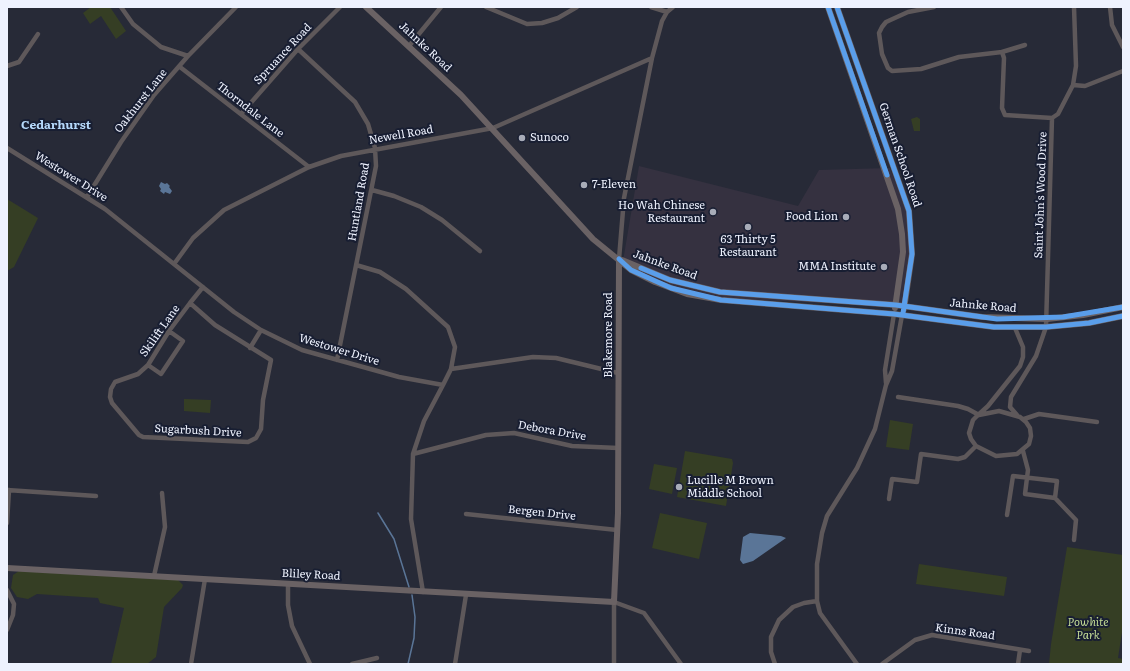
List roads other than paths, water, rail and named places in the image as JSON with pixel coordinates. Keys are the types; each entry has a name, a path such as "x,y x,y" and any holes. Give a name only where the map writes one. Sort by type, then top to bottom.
{"street":[{"path":"121,7 133,24 161,47 188,56"},
{"name":"Spruance Road","path":"241,114 298,50 340,7"},
{"name":"Jahnke Road","path":"366,7 462,95 584,230 632,270 655,282 704,298 746,303 894,314 973,325 1015,328 1046,327 1078,324 1123,316"},
{"path":"409,46 441,7"},
{"path":"486,7 527,24 542,23 558,18 577,7"},
{"path":"651,7 667,12 673,7"},
{"name":"German School Road","path":"828,7 899,213 903,252 896,306 885,370 886,385"},
{"name":"German School Road","path":"838,7 909,212 912,254 892,372 886,385 879,416 869,443 857,468 832,506 825,520 816,569 817,601 822,618 857,664"},
{"path":"934,7 908,12 886,22 879,32 882,54 888,68 892,71 921,69 958,57 1002,52 1025,45"},
{"name":"Saint John's Wood Drive","path":"1016,415 1010,407 1010,400 1033,361 1046,327 1052,118 1058,114 1073,85 1076,66 1074,7"},
{"path":"1110,7 1112,25 1123,47"},
{"name":"Oakhurst Lane","path":"87,197 146,105 188,56 233,8"},
{"name":"Blakemore Road","path":"614,664 614,602 617,530 619,259 624,198 652,58 662,21 667,12"},
{"path":"7,66 19,62 38,34"},
{"name":"Huntland Road","path":"298,50 355,102 368,124 375,148 376,166 372,190 337,360"},
{"path":"1002,52 1004,58 1002,108 1005,115 1052,118"},
{"name":"Newell Road","path":"174,264 193,238 224,210 309,167 341,156 375,148 493,128 652,58"},
{"name":"Thorndale Lane","path":"180,67 309,167"},
{"path":"1073,85 1085,86 1123,72"},
{"name":"Westower Drive","path":"7,148 87,197 234,312 261,330 302,350 399,377 443,385"},
{"path":"372,190 408,201 427,210 480,251"},
{"name":"Jahnke Road","path":"619,259 635,264 668,279 712,291 904,306 982,317 1047,319 1083,315 1123,307"},
{"path":"356,265 380,272 406,289 448,327 455,347 451,369 424,421 413,454 411,519 423,592"},
{"name":"Skilift Lane","path":"110,397 111,389 115,382 138,374 148,365 169,331 203,287"},
{"path":"190,303 215,325 250,348 261,330"},
{"path":"1015,328 1023,350 1021,363 1017,372"},
{"path":"148,365 161,374 183,340 169,331"},
{"name":"Sugarbush Drive","path":"110,397 112,403 138,435 142,437 242,443 248,442 256,438 261,429 263,400 271,360 250,348"},
{"path":"451,369 540,356 556,358 618,373"},
{"path":"898,397 958,406 979,415 999,411 1016,415 1028,424 1031,432 1030,442 1023,451 1014,455 1000,456 990,454 976,446 971,439 969,429 973,420 979,415 1017,372 1033,361"},
{"path":"1024,420 1039,414 1097,422"},
{"name":"Debora Drive","path":"413,454 486,435 514,433 572,446 618,448"},
{"path":"888,499 892,479 917,482 920,454 958,459 965,457 976,446"},
{"path":"1023,451 1028,467 1026,494 1055,498 1076,520 1074,540"},
{"path":"1007,515 1013,476 1057,481 1055,498"},
{"path":"7,523 8,490 96,496"},
{"path":"154,576 165,527 162,493"},
{"name":"Bergen Drive","path":"466,514 617,530"},
{"name":"Bliley Road","path":"7,568 466,595 614,602"},
{"path":"191,664 205,579"},
{"path":"288,584 288,605 292,626 310,664"},
{"path":"7,590 14,604 13,615 7,630"},
{"path":"455,664 466,595"},
{"path":"775,664 771,652 771,637 779,620 793,607 804,603 817,601"},
{"path":"614,602 644,613 681,664"},
{"name":"Kinns Road","path":"882,664 915,640 932,636 1029,651"},
{"path":"1018,664 1020,650"},
{"path":"352,664 377,658"}],"water":[{"path":"161,182 165,184 167,183 170,186 169,187 172,191 170,194 165,192 164,194 160,191 161,189 159,186"},
{"path":"750,533 781,536 786,538 753,561 743,564 740,560 743,537"}],"waterway":[{"path":"378,513 394,539 409,587"},
{"path":"408,664 414,638 415,617 412,595"}],"place":[{"name":"Sunoco","path":"522,138"},
{"name":"7-Eleven","path":"584,185"},
{"name":"Ho Wah Chinese Restaurant","path":"713,212"},
{"name":"Food Lion","path":"846,217"},
{"name":"63 Thirty 5 Restaurant","path":"748,227"},
{"name":"MMA Institute","path":"884,267"},
{"name":"Lucille M Brown Middle School","path":"679,487"}],"district":[{"name":"Cedarhurst","path":"56,125"}],"park label":[{"name":"Powhite Park","path":"1088,629"}]}
